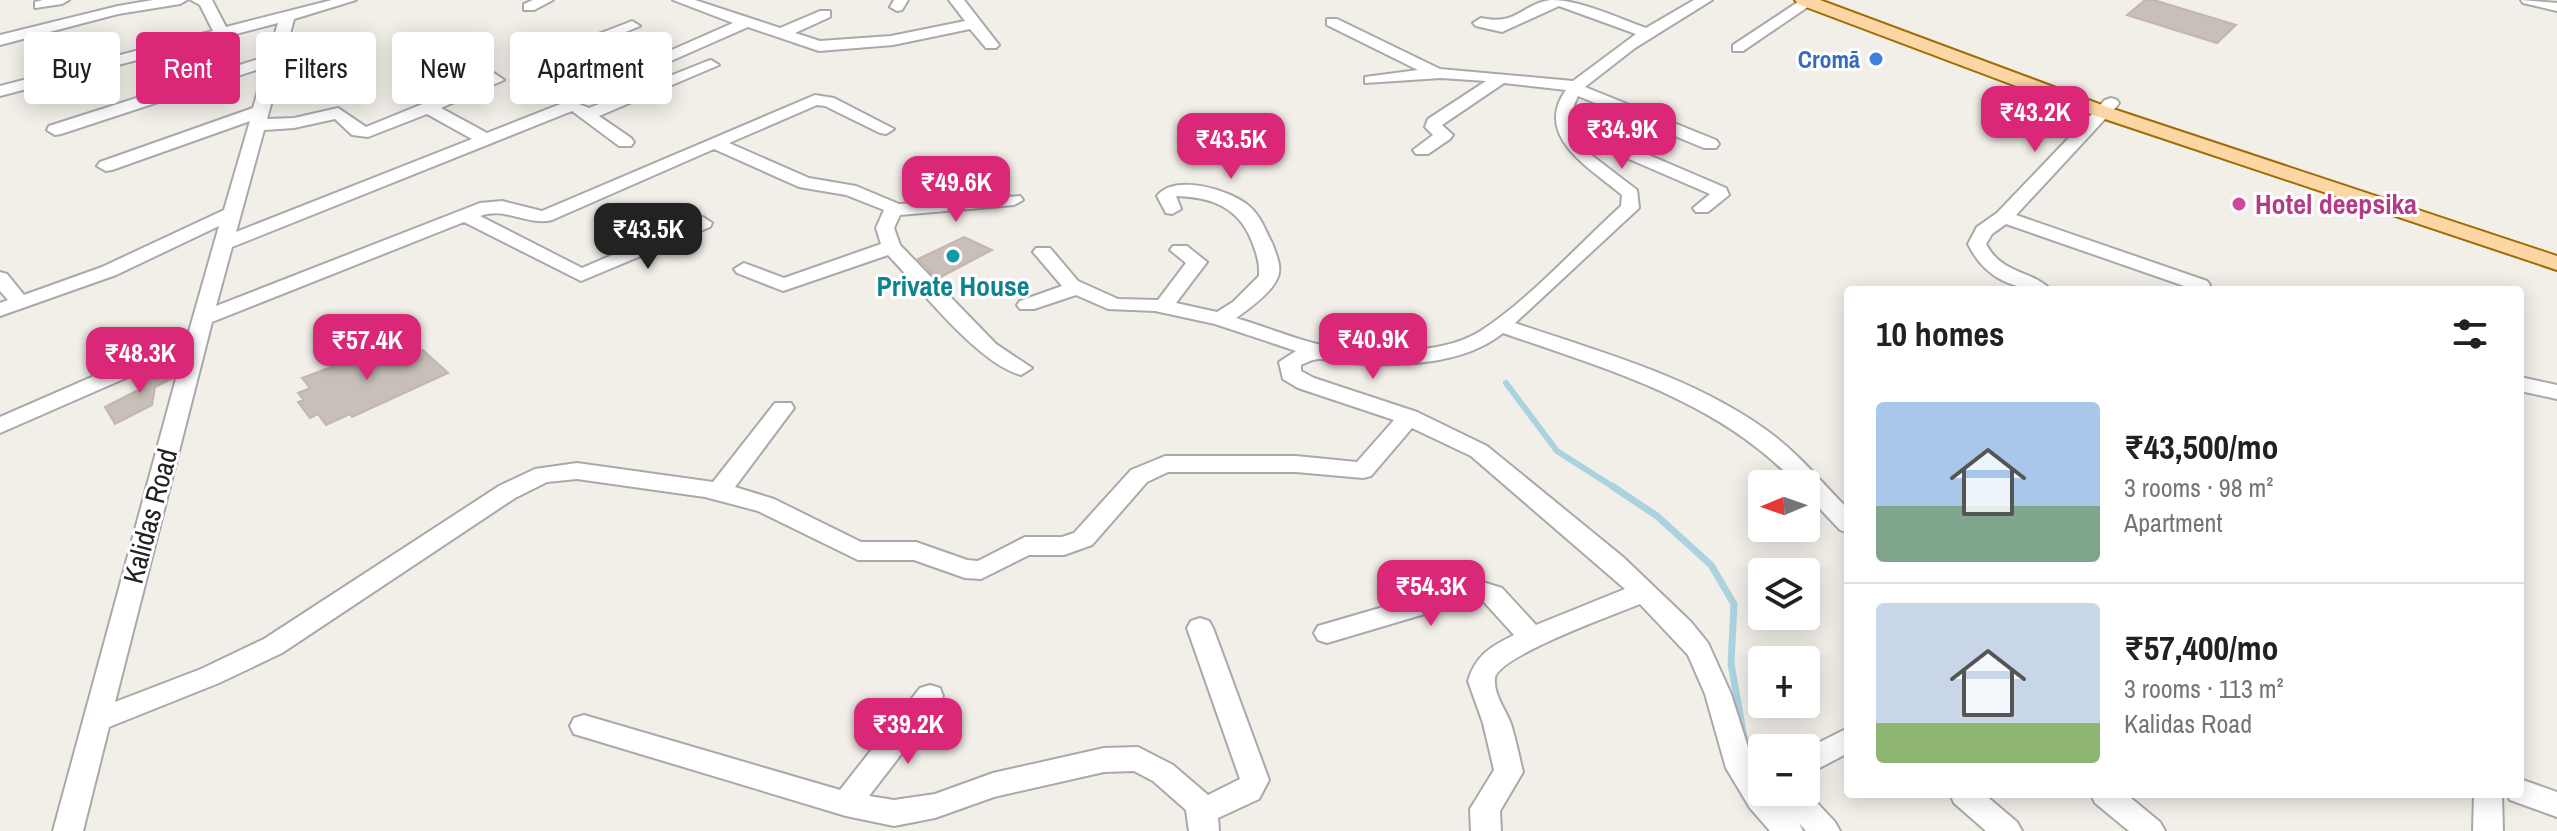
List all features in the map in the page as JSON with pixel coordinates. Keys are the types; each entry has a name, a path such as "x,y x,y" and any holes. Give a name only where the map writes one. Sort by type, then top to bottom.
{"main road":[{"path":"1812,1 2557,263"},
{"path":"2107,107 2557,253"}],"street":[{"path":"40,5 62,0"},
{"path":"0,40 148,1 180,0"},
{"path":"198,0 206,2 222,32"},
{"path":"234,32 349,0"},
{"path":"529,7 546,0"},
{"path":"680,0 824,46 893,40 974,23"},
{"path":"956,0 991,45"},
{"path":"1481,23 1502,27 1557,0 1646,33"},
{"path":"1043,252 1076,288 1115,305 1163,307 1220,319 1314,350 1373,358 1427,355 1460,348 1485,337 1500,325 1632,203 1626,189 1581,155 1571,141 1566,104 1577,87 1646,33 1705,0"},
{"path":"2528,0 2557,7"},
{"path":"1738,48 1812,1"},
{"path":"780,34 825,14"},
{"name":"Kalidas Road","path":"282,32 287,17"},
{"path":"672,55 747,22"},
{"path":"1332,22 1439,74"},
{"path":"617,32 632,26"},
{"path":"0,91 136,57"},
{"path":"55,130 256,65"},
{"path":"587,115 711,65"},
{"path":"1371,80 1439,74 1577,87 1710,144"},
{"path":"1422,150 1444,135 1433,127 1434,123 1499,79"},
{"path":"0,426 200,328 465,215 499,204 536,217 545,216 819,100 828,101 886,129"},
{"name":"Kalidas Road","path":"68,831 200,328 263,104"},
{"path":"106,166 259,118 294,123 340,113 358,131 368,132 442,104"},
{"path":"226,243 572,104 625,142"},
{"path":"2032,286 2000,271 1980,252 1977,244 1984,231 2004,217 2107,107"},
{"path":"431,109 485,139"},
{"path":"1567,126 1720,192 1702,208"},
{"path":"714,143 805,183 850,190 883,201 893,210 1014,200"},
{"path":"1172,209 1166,196 1180,191 1211,197 1237,207 1250,217 1269,258 1268,278 1240,306 1220,319"},
{"path":"893,210 885,228 891,247 989,349 1021,368"},
{"path":"0,278 10,306 109,271 232,213"},
{"path":"465,215 581,275 703,223"},
{"path":"2004,217 2200,285"},
{"path":"744,269 783,285 891,247"},
{"path":"1163,307 1197,262 1180,250"},
{"path":"1027,305 1076,288"},
{"path":"1500,325 1675,389 1744,425 1782,455 1844,520"},
{"path":"1314,350 1290,362 1291,374 1306,383 1409,417 1458,439 1505,470 1644,592 1699,650 1718,694 1740,768 1760,799 1788,831"},
{"path":"2524,385 2557,392"},
{"path":"719,491 783,408"},
{"path":"98,720 210,676 273,646 495,500 543,475 577,471 719,491 766,505 858,551 908,550 965,569 981,570 1025,546 1064,546 1083,539 1139,476 1155,467 1219,462 1307,464 1363,470 1409,417"},
{"path":"1327,633 1476,589 1493,595 1532,638"},
{"path":"1486,831 1485,809 1509,772 1497,723 1481,681 1485,668 1496,656 1532,638 1644,592"},
{"path":"584,726 846,804 894,813 935,806 993,785 1122,758 1138,759 1186,791 1203,821 1249,790 1255,780 1200,628"},
{"path":"846,804 930,696"},
{"path":"1820,755 1844,741"},
{"path":"2524,793 2557,805"},
{"path":"1969,798 2007,831"},
{"path":"2110,798 2150,831"},
{"path":"2488,798 2488,831"},
{"path":"1802,806 1825,831"}],"building":[{"path":"2145,0 2236,25 2217,43 2127,15"},
{"name":"Private House","path":"964,237 992,250 937,279 918,259"},
{"path":"395,343 400,348 408,344 414,352 423,350 448,373 352,417 350,414 326,425 318,414 310,418 298,402 304,400 298,393 310,388 302,378"},
{"path":"170,362 171,379 155,387 152,405 115,424 105,407 144,387 140,375"}],"waterway":[{"path":"1506,383 1557,451 1615,488"},
{"path":"1615,488 1657,516 1711,565 1734,604 1731,664 1744,737 1748,743"}],"place":[{"name":"Cromā","path":"1876,59"},
{"name":"Hotel deepsika","path":"2239,204"},
{"name":"Private House","path":"953,256"}]}
